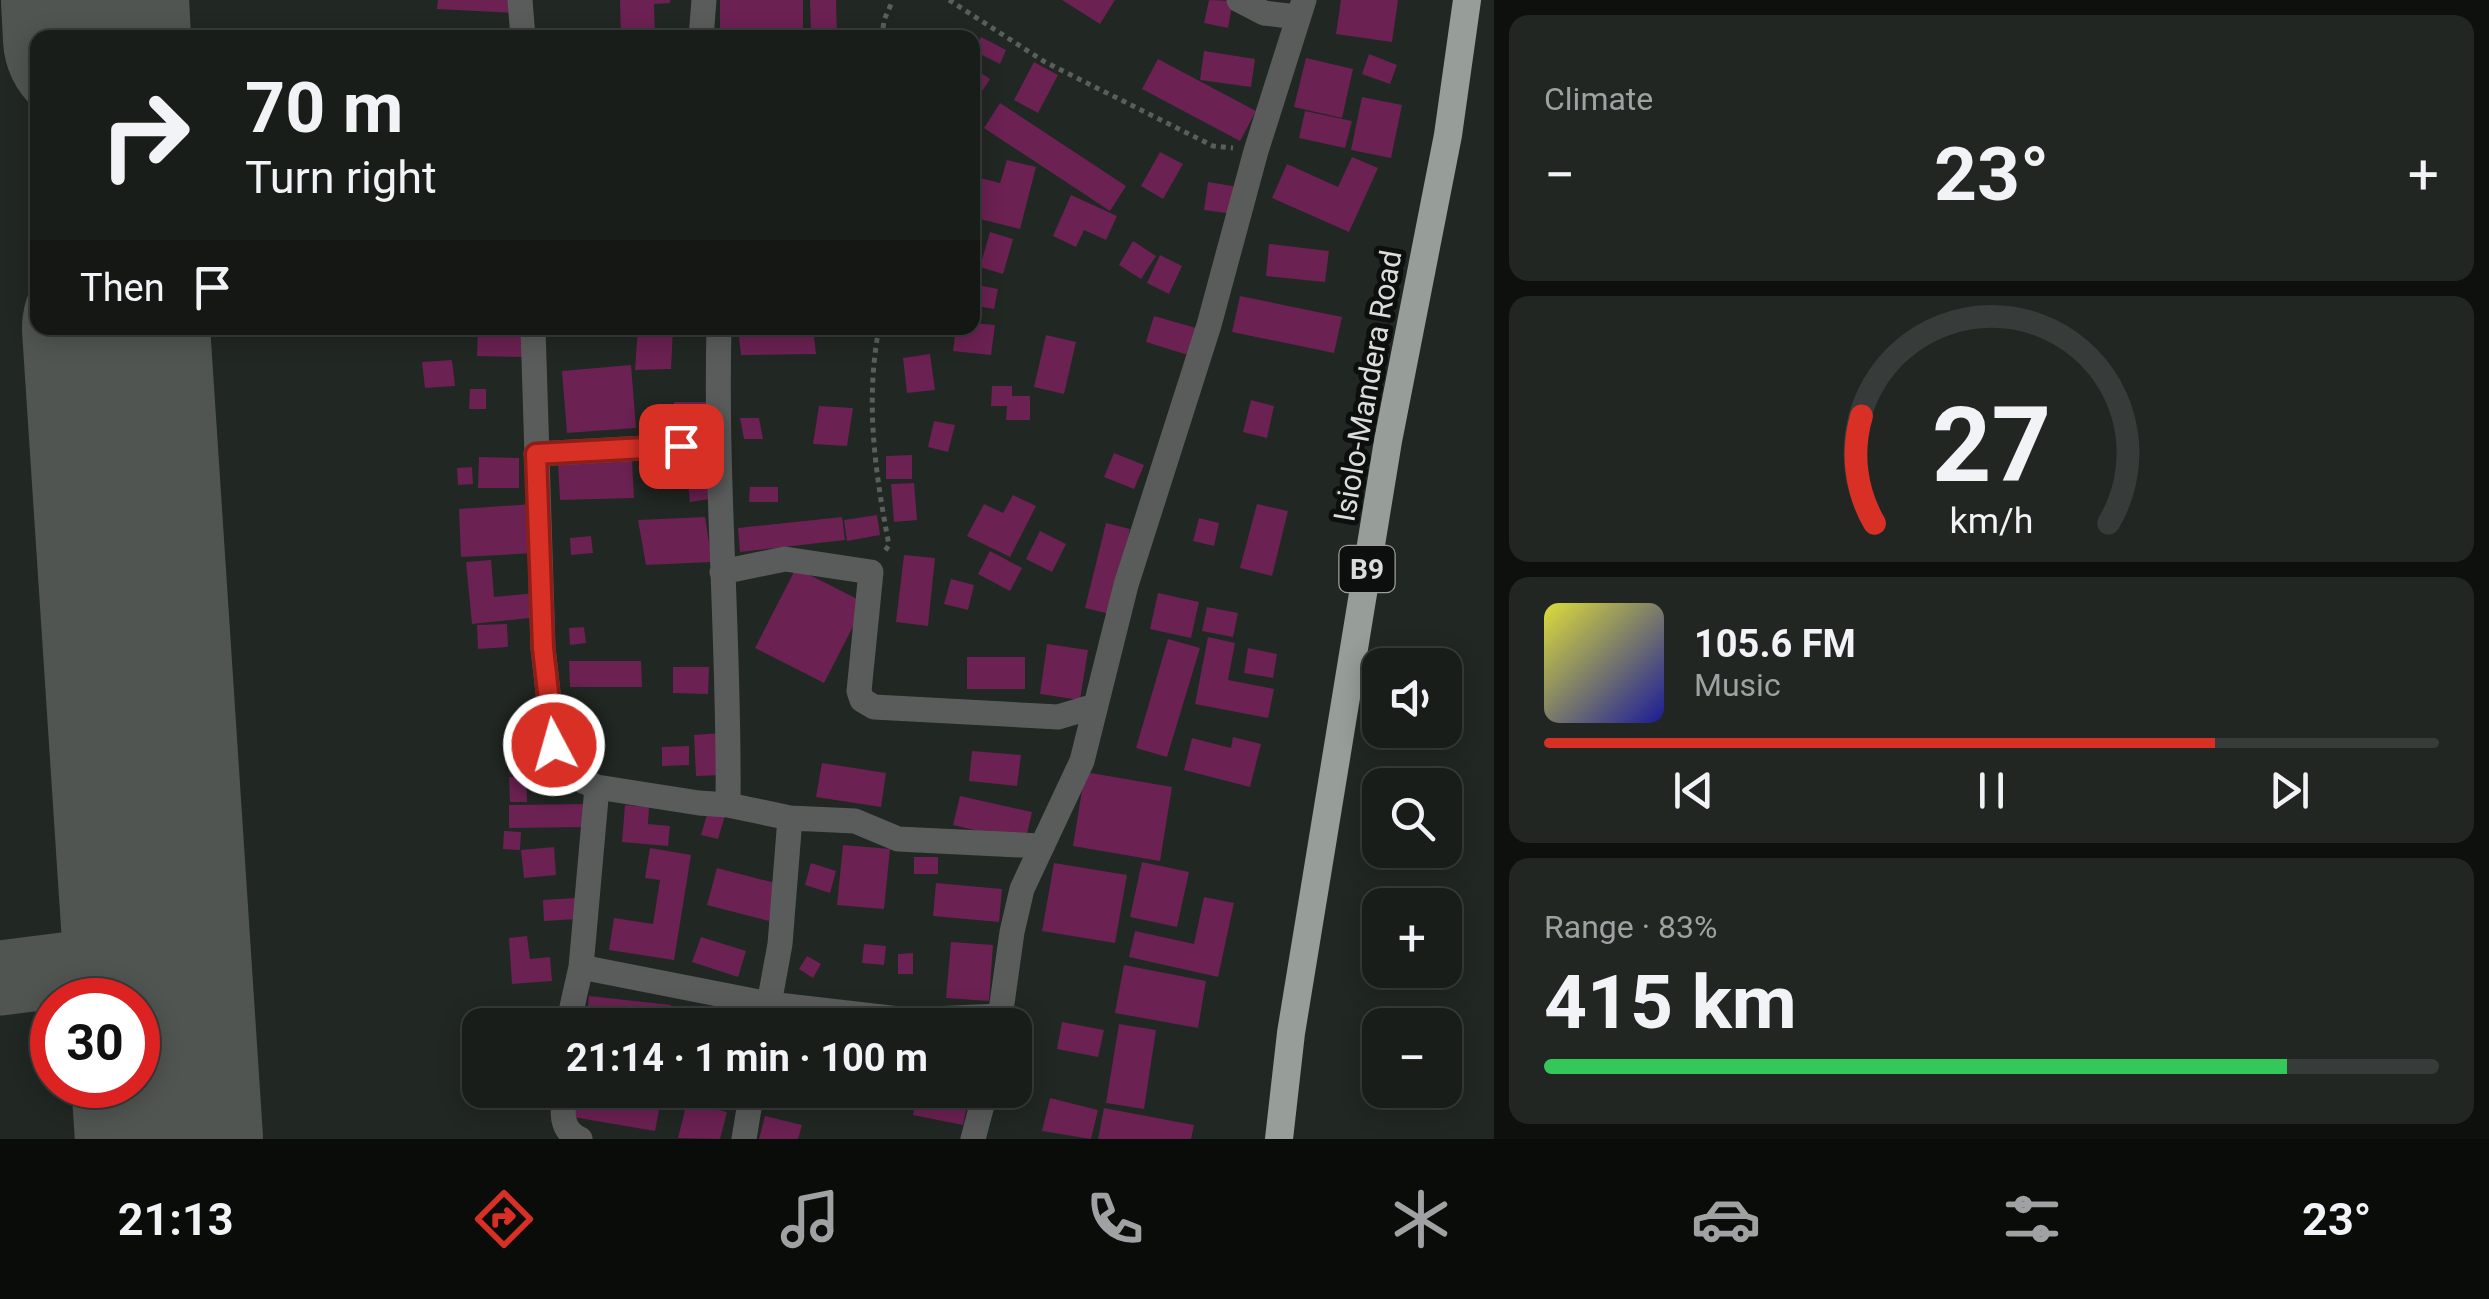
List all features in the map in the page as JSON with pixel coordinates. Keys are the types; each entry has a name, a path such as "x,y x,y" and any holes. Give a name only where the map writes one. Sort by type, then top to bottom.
{"highway":[{"name":"Isiolo-Mandera Road","path":"1279,1139 1290,1033 1382,478 1448,134 1467,0"}],"street":[{"path":"520,0 522,30"},
{"path":"702,30 704,0"},
{"path":"1002,1008 1022,888 1082,761 1126,585 1209,325 1256,151 1301,9 1264,13 1238,0"},
{"path":"533,335 543,648 554,745 568,770 597,787 728,805 790,818 855,821 898,839 1041,846"},
{"path":"718,335 728,805"},
{"path":"536,454 718,444"},
{"path":"722,572 785,559 871,572 860,676 862,700 874,707 1058,717 1095,706"},
{"path":"572,1008 580,967 597,787"},
{"path":"768,1008 780,944 790,818"},
{"path":"580,967 743,1008"},
{"path":"562,1108 568,1131 580,1139"},
{"path":"744,1139 749,1108"},
{"path":"973,1139 981,1108"}],"path":[{"path":"883,30 893,0"},
{"path":"949,0 1045,62 1151,116 1213,146 1256,151"},
{"path":"871,572 889,545 871,422 878,335"}],"building":[{"path":"438,0 514,0 513,13 437,9"},
{"path":"620,0 670,0 654,4 655,30 621,30"},
{"path":"720,0 803,0 803,30 720,30"},
{"path":"810,0 836,0 837,30 811,30"},
{"path":"1062,0 1115,0 1100,24"},
{"path":"1209,0 1233,1 1228,28 1204,23"},
{"path":"1341,0 1398,0 1392,42 1336,34"},
{"path":"980,39 1006,50 1000,64 980,54"},
{"path":"1204,51 1255,59 1251,87 1200,80"},
{"path":"1369,54 1397,65 1390,84 1362,74"},
{"path":"1306,58 1353,69 1342,118 1294,107"},
{"path":"1158,59 1256,111 1240,141 1142,89"},
{"path":"1034,62 1058,75 1038,113 1014,100"},
{"path":"980,72 990,79 980,92"},
{"path":"1362,97 1402,105 1391,158 1351,150"},
{"path":"1000,103 1126,186 1110,211 984,128"},
{"path":"1305,111 1352,121 1345,148 1299,138"},
{"path":"1160,152 1183,164 1163,199 1141,186"},
{"path":"1352,157 1378,168 1349,232 1272,198 1287,164 1338,187"},
{"path":"1007,160 1036,167 1020,229 980,219 980,178 1000,183"},
{"path":"1208,182 1238,187 1233,214 1204,210"},
{"path":"1071,195 1117,216 1106,240 1084,230 1076,247 1053,236"},
{"path":"990,232 1013,239 1003,274 980,267"},
{"path":"1133,241 1156,256 1141,279 1119,265"},
{"path":"1269,244 1329,251 1325,282 1266,276"},
{"path":"1160,255 1182,266 1169,294 1147,283"},
{"path":"980,286 998,289 994,309 980,306"},
{"path":"1240,296 1342,317 1334,353 1232,332"},
{"path":"1154,316 1196,328 1188,355 1146,342"},
{"path":"980,324 995,325 991,355 953,351 955,335 980,335"},
{"path":"478,335 525,335 524,357 477,356"},
{"path":"638,335 673,335 671,369 635,370"},
{"path":"739,335 814,335 816,354 741,355"},
{"path":"1046,335 1076,342 1064,394 1034,387"},
{"path":"930,354 935,390 907,393 903,358"},
{"path":"452,360 455,386 425,388 422,362"},
{"path":"631,365 636,428 567,433 562,371"},
{"path":"992,386 1012,386 1012,396 1030,396 1030,420 1006,420 1007,406 991,406"},
{"path":"470,389 486,389 486,409 469,409"},
{"path":"1251,400 1274,406 1267,438 1243,432"},
{"path":"674,402 713,402 713,432 674,432"},
{"path":"819,406 853,408 847,446 813,444"},
{"path":"740,418 759,418 763,439 744,439"},
{"path":"934,421 955,425 948,452 928,447"},
{"path":"1114,453 1144,465 1134,489 1104,477"},
{"path":"912,455 912,479 886,479 886,456"},
{"path":"479,457 519,458 519,488 478,488"},
{"path":"711,458 716,498 690,502 686,462"},
{"path":"632,460 634,498 560,500 558,462"},
{"path":"472,467 473,484 458,485 457,468"},
{"path":"914,483 917,520 894,522 891,484"},
{"path":"750,487 778,487 778,502 749,502"},
{"path":"1013,495 1036,506 1010,557 967,536 984,504 1003,513"},
{"path":"533,504 536,553 461,557 459,509"},
{"path":"1257,504 1288,511 1272,576 1240,568"},
{"path":"877,515 880,535 847,541 844,520"},
{"path":"705,517 712,562 646,565 638,520"},
{"path":"842,517 845,540 740,552 738,528"},
{"path":"1199,518 1219,523 1214,546 1193,541"},
{"path":"1106,523 1130,529 1110,614 1085,608"},
{"path":"1040,531 1066,544 1052,572 1026,559"},
{"path":"591,536 593,553 571,555 570,538"},
{"path":"990,551 1022,568 1010,591 978,574"},
{"path":"904,555 935,558 928,626 896,622"},
{"path":"491,560 494,597 536,593 538,617 472,624 466,562"},
{"path":"796,568 865,603 824,683 755,648"},
{"path":"951,579 974,585 968,610 944,604"},
{"path":"1158,593 1199,602 1191,638 1150,629"},
{"path":"1207,607 1238,613 1233,637 1202,631"},
{"path":"507,624 508,647 478,649 477,625"},
{"path":"584,627 586,643 570,645 569,628"},
{"path":"1208,637 1235,643 1228,680 1274,689 1268,718 1195,704"},
{"path":"1168,639 1200,648 1167,757 1136,748"},
{"path":"1047,644 1088,650 1080,700 1040,694"},
{"path":"1248,648 1277,654 1273,678 1244,673"},
{"path":"967,657 1025,657 1025,689 967,689"},
{"path":"569,661 641,661 642,687 570,687"},
{"path":"673,667 709,667 708,694 673,693"},
{"path":"721,733 723,775 696,776 694,735"},
{"path":"548,734 549,751 518,754 516,738"},
{"path":"1233,737 1261,744 1250,787 1184,770 1192,738 1231,748"},
{"path":"689,746 689,765 662,766 662,747"},
{"path":"972,751 1021,755 1017,786 969,781"},
{"path":"822,763 886,773 881,807 816,797"},
{"path":"1085,772 1172,787 1160,861 1073,846"},
{"path":"526,776 527,802 510,802 509,777"},
{"path":"960,796 1032,812 1025,842 953,825"},
{"path":"589,804 589,827 509,828 509,805"},
{"path":"625,805 649,807 648,824 670,826 668,846 622,842"},
{"path":"709,808 726,812 718,839 701,835"},
{"path":"504,831 521,832 520,850 503,849"},
{"path":"843,845 890,849 884,909 837,905"},
{"path":"554,847 556,875 524,878 521,850"},
{"path":"650,848 691,855 674,960 609,950 614,918 653,924 660,880 645,878"},
{"path":"914,857 938,857 938,874 914,874"},
{"path":"1142,862 1189,872 1177,927 1130,917"},
{"path":"811,863 836,871 830,893 805,885"},
{"path":"1054,863 1127,875 1115,943 1042,931"},
{"path":"717,868 779,884 769,921 707,905"},
{"path":"936,883 1002,889 999,922 933,916"},
{"path":"1204,897 1234,903 1218,977 1129,957 1135,931 1194,944"},
{"path":"576,898 577,919 544,921 543,900"},
{"path":"527,936 530,959 550,957 552,981 512,984 509,938"},
{"path":"701,937 746,951 738,977 692,962"},
{"path":"951,942 993,945 989,1001 946,998"},
{"path":"864,944 886,946 884,965 862,963"},
{"path":"913,953 913,974 898,974 898,954"},
{"path":"807,956 821,964 813,978 799,969"},
{"path":"1124,965 1206,981 1198,1028 1115,1013"},
{"path":"589,996 671,1005 671,1008 588,1008"},
{"path":"1062,1022 1104,1030 1098,1057 1057,1049"},
{"path":"1119,1024 1156,1030 1144,1109 1106,1103"},
{"path":"1050,1098 1098,1110 1091,1139 1042,1131"},
{"path":"575,1108 659,1108 655,1131 573,1117"},
{"path":"686,1108 727,1112 720,1139 678,1138"},
{"path":"914,1108 967,1108 963,1125 913,1115"},
{"path":"1104,1108 1194,1125 1191,1139 1098,1139"},
{"path":"765,1116 802,1125 798,1139 759,1139"}],"taxiway":[{"path":"0,978 158,958"}],"runway":[{"path":"95,0 97,30"},
{"path":"116,335 169,1139"}],"route":[{"path":"554,745 543,648 536,454 681,446"}]}
